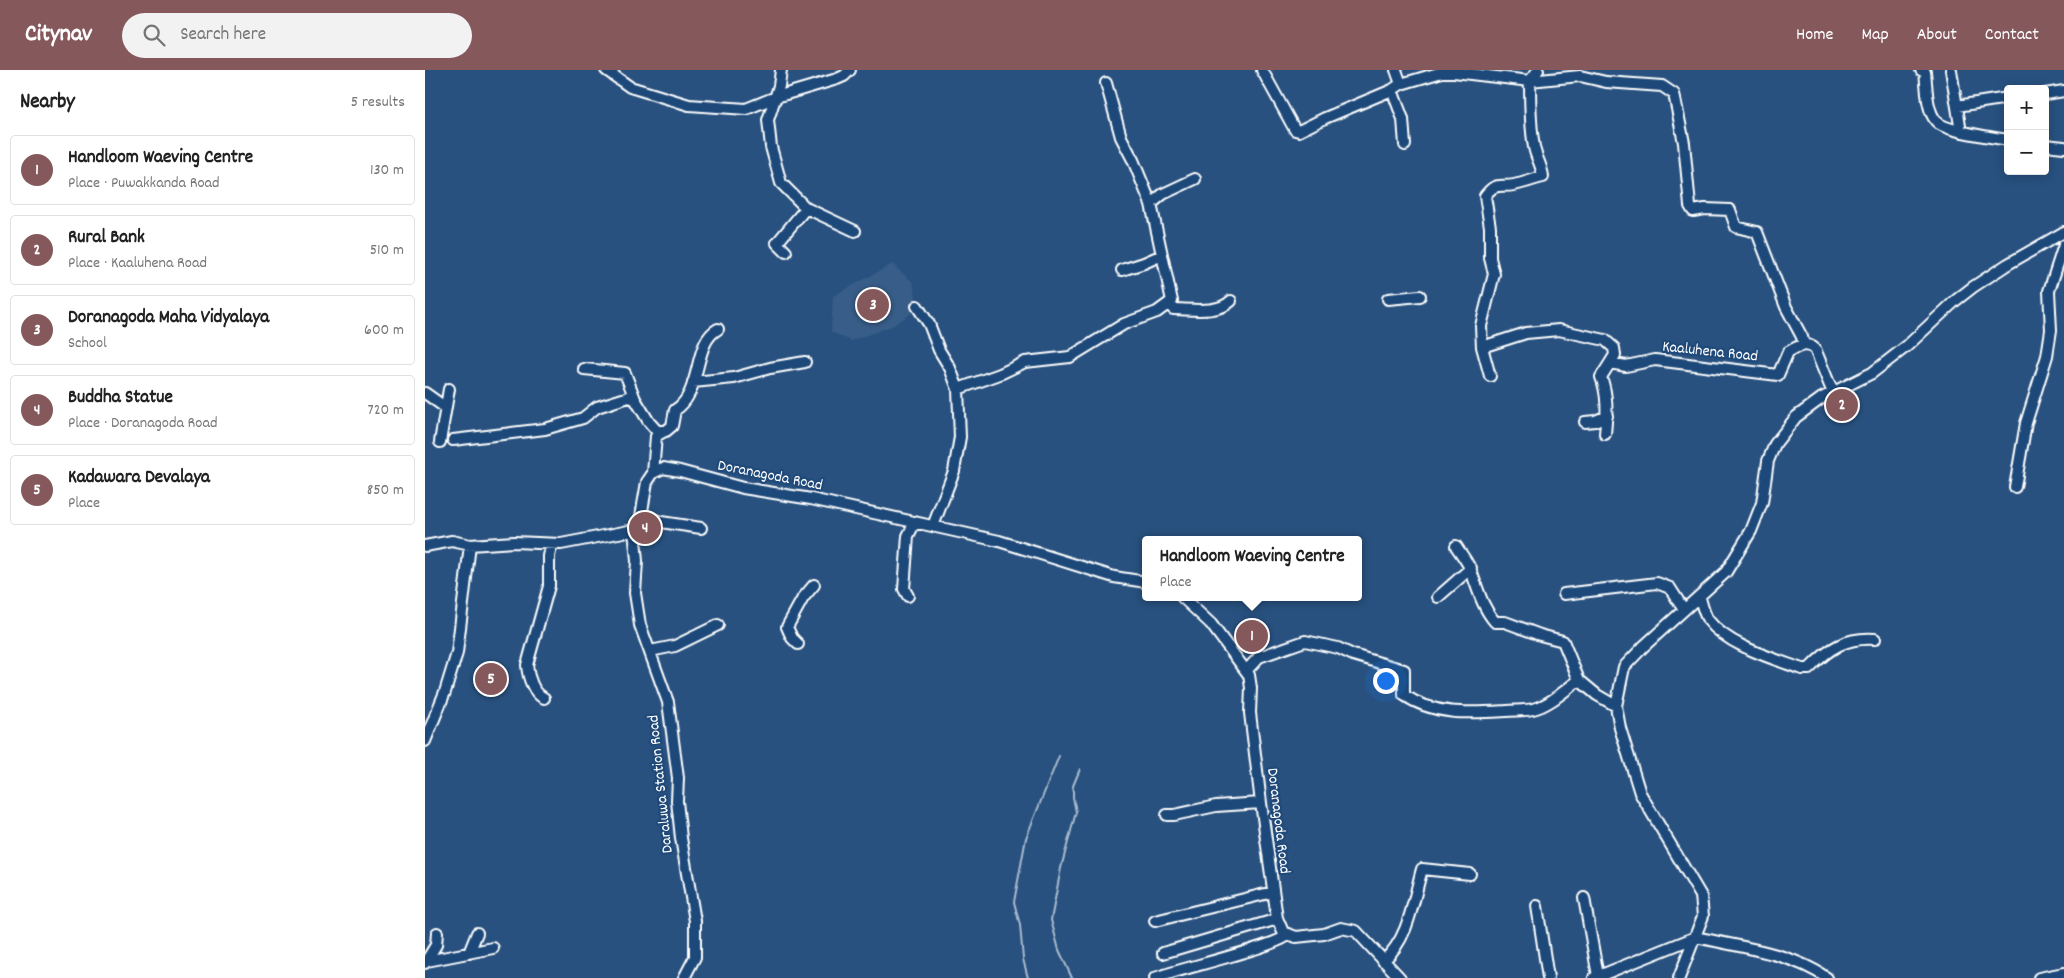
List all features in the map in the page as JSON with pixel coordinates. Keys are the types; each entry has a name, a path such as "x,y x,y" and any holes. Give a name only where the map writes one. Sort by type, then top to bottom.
{"street":[{"path":"606,70 630,87 689,105 746,109 776,97 837,79 844,76 850,70"},
{"path":"781,70 776,97 768,120 771,147 781,184 806,208 855,231"},
{"path":"1263,70 1295,130 1299,131 1397,87 1442,71 1485,73 1529,81 1581,76 1606,82 1662,86 1675,94 1684,144 1690,206 1693,211 1705,209 1730,210 1737,227 1757,232 1786,307 1802,337 1803,345 1811,345 1815,349 1833,393"},
{"path":"1395,70 1405,145"},
{"path":"1490,376 1482,347 1481,326 1494,274 1485,196 1491,188 1503,184 1513,186 1543,176 1542,165 1535,149 1532,131 1529,81 1537,70"},
{"path":"1921,70 1925,72 1929,105 1935,121 1961,132 2004,139"},
{"path":"1951,70 1961,132"},
{"path":"959,389 1000,374 1025,362 1070,357 1124,324 1157,312 1172,301 1151,204 1133,160 1121,137 1106,83"},
{"path":"2049,94 2064,92"},
{"path":"1957,106 2004,99"},
{"path":"2049,145 2064,147"},
{"path":"1151,204 1163,194 1195,179"},
{"path":"786,252 777,243 806,208"},
{"path":"1679,978 1703,916 1701,896 1640,793 1620,728 1616,706 1624,667 1644,646 1700,598 1726,572 1751,531 1762,503 1768,461 1775,444 1796,417 1822,398 1872,373 1907,346 1955,301 1973,287 2008,264 2064,232"},
{"path":"2015,487 2026,423 2047,356 2051,330 2049,291 2064,245"},
{"path":"1122,270 1162,255"},
{"path":"1388,299 1420,296"},
{"path":"1169,304 1173,309 1204,310 1226,306 1231,301"},
{"path":"917,306 929,324 939,350 950,368 959,389 960,437 954,471 933,526"},
{"path":"425,546 452,541 470,545 514,542 561,544 634,530 642,516 647,482 653,473 657,436 672,426 675,410 681,406 692,390 705,347 713,332 718,329"},
{"path":"1482,347 1526,332 1559,330 1605,340 1614,348 1615,355 1601,377 1605,388 1607,416 1605,434"},
{"name":"Kaaluhena Road","path":"1610,363 1626,366 1655,360 1778,375 1788,352 1803,345"},
{"path":"693,382 734,378 770,368 805,362"},
{"path":"584,369 625,373 635,399 653,427 657,431 666,431"},
{"path":"441,442 449,389"},
{"path":"425,393 446,408"},
{"path":"453,440 545,429 583,418 597,407 629,397 635,399"},
{"path":"1585,422 1595,421 1607,416"},
{"name":"Doranagoda Road","path":"653,473 663,468 680,471 743,488 811,499 915,522 999,541 1114,577 1142,581"},
{"path":"642,516 661,522 701,528"},
{"path":"908,596 904,589 908,536 915,522"},
{"name":"Daraluwa Station Road","path":"634,530 637,561 635,593 640,625 668,702 678,778 677,800 681,838 695,921 695,957 684,978"},
{"path":"544,698 539,696 528,675 527,665 549,586 549,556 552,544"},
{"path":"425,741 445,692 457,654 470,545"},
{"path":"1456,546 1471,568 1478,592 1495,622 1505,622 1563,641 1579,680 1597,695 1616,706"},
{"path":"1438,597 1471,568"},
{"path":"1564,594 1657,583 1670,588 1684,610"},
{"path":"798,644 792,638 787,627 803,598 814,585"},
{"path":"1700,598 1707,618 1719,631 1753,651 1802,669 1809,669 1821,656 1848,640 1859,638 1875,639"},
{"name":"Doranagoda Road","path":"1186,601 1211,624 1249,675 1251,688 1250,713 1277,918 1283,932 1289,934"},
{"path":"650,651 675,646 718,625"},
{"path":"1245,671 1259,657 1305,641 1337,648 1353,655 1404,670 1404,695 1411,700 1431,707 1464,714 1533,709 1550,701 1579,680"},
{"path":"1167,815 1216,806 1261,803"},
{"path":"1383,961 1393,953 1406,930 1421,869 1469,874"},
{"path":"1155,921 1273,892"},
{"path":"1584,898 1596,977 1696,937 1781,956 1818,971 1827,978"},
{"path":"1537,906 1548,978"},
{"path":"1163,953 1277,918"},
{"path":"1155,978 1265,946 1286,938 1289,934 1296,937 1324,934 1341,928 1356,931 1401,978"},
{"path":"469,953 477,932"},
{"path":"426,962 436,945 437,933"},
{"path":"426,962 493,948"},
{"path":"2039,978 2064,973"}],"shaded area":[{"path":"892,264 913,282 916,295 912,313 892,326 851,341 831,332 833,296"}],"waterway":[{"path":"1028,978 1023,959 1020,925 1014,902 1026,838 1059,756"},
{"path":"1072,978 1059,950 1051,920 1061,868 1076,812 1073,786 1080,769"}],"place":[{"name":"Doranagoda Maha Vidyalaya","path":"873,305"},
{"name":"Rural Bank","path":"1842,405"},
{"name":"Buddha Statue","path":"645,528"},
{"name":"Handloom Waeving Centre","path":"1252,636"},
{"name":"Kadawara Devalaya","path":"491,679"}]}
